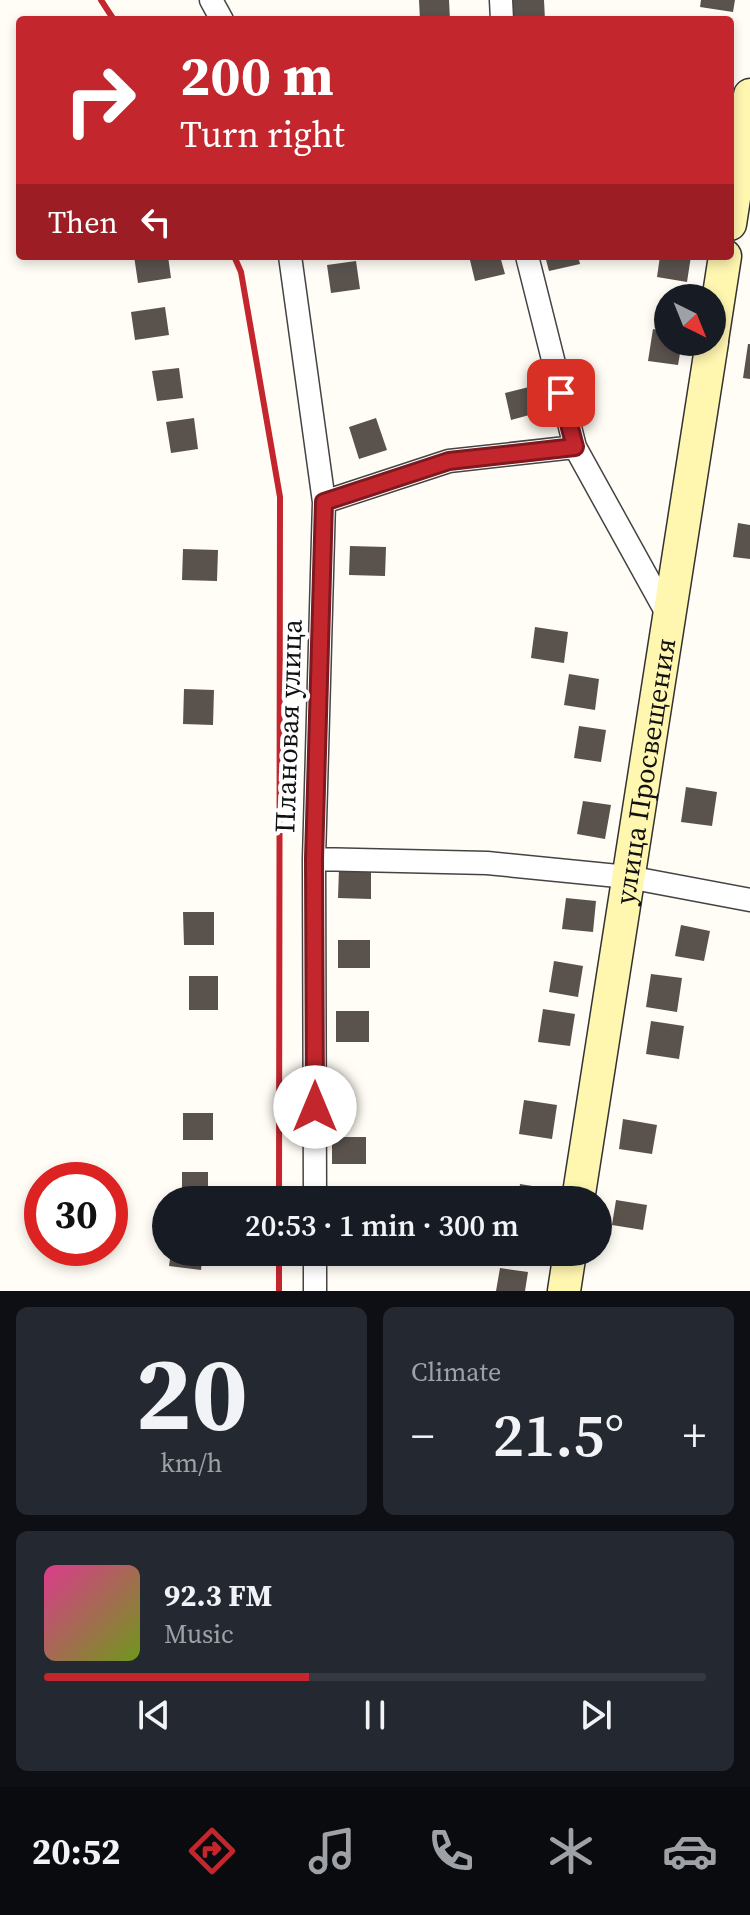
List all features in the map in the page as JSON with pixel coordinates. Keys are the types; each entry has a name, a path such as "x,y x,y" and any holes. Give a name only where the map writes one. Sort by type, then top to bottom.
{"street":[{"path":"734,198 750,95"},
{"name":"Плановая улица","path":"291,260 324,502 314,859 315,1186"},
{"path":"528,260 575,447 669,617"},
{"name":"улица Просвещения","path":"721,284 724,260"},
{"name":"улица Просвещения","path":"580,1186 710,356"},
{"path":"324,502 449,461 575,447"},
{"path":"314,859 487,863 628,877 750,900"},
{"path":"315,1266 315,1291"},
{"path":"564,1291 568,1266"}],"building":[{"path":"419,0 449,0 450,16 420,16"},
{"path":"510,0 544,0 545,16 511,16"},
{"path":"701,0 735,0 733,12 700,7"},
{"path":"135,260 169,260 171,278 138,283"},
{"path":"470,260 501,260 505,274 475,281"},
{"path":"546,260 579,260 580,264 549,271"},
{"path":"659,260 690,260 687,282 657,277"},
{"path":"356,261 360,289 331,293 327,265"},
{"path":"165,307 169,335 135,340 131,312"},
{"path":"653,329 654,356 680,356 678,365 648,361"},
{"path":"750,344 750,379 743,378"},
{"path":"179,368 183,398 157,401 152,371"},
{"path":"537,385 544,411 511,420 505,393"},
{"path":"194,418 198,449 171,453 166,422"},
{"path":"376,418 387,450 359,459 349,427"},
{"path":"738,523 750,525 750,559 733,557"},
{"path":"350,546 386,547 385,576 349,575"},
{"path":"183,549 218,550 217,581 182,580"},
{"path":"535,627 568,632 564,663 531,658"},
{"path":"569,674 599,679 595,710 564,705"},
{"path":"184,689 214,690 213,725 183,724"},
{"path":"579,726 606,730 601,762 574,758"},
{"path":"686,787 717,792 712,826 681,822"},
{"path":"583,801 611,805 605,839 577,834"},
{"path":"339,869 371,870 371,899 338,898"},
{"path":"566,898 596,901 593,932 562,929"},
{"path":"183,912 214,912 214,945 184,945"},
{"path":"681,925 710,931 704,961 675,956"},
{"path":"338,940 370,940 370,968 338,968"},
{"path":"554,961 583,966 578,997 549,992"},
{"path":"651,974 682,978 677,1012 646,1007"},
{"path":"189,976 218,976 218,1010 189,1010"},
{"path":"543,1009 575,1014 570,1046 538,1042"},
{"path":"336,1011 369,1011 369,1042 336,1042"},
{"path":"651,1021 684,1026 679,1059 646,1054"},
{"path":"524,1100 557,1105 552,1139 519,1134"},
{"path":"183,1113 213,1113 213,1140 183,1140"},
{"path":"623,1119 657,1125 652,1154 619,1149"},
{"path":"332,1137 366,1137 366,1164 332,1164"},
{"path":"182,1172 208,1172 208,1186 182,1186"},
{"path":"616,1200 647,1205 643,1230 612,1225"},
{"path":"169,1266 201,1266 201,1270"},
{"path":"500,1268 528,1272 525,1291 496,1291"}],"railway":[{"path":"101,0 111,16"},
{"path":"236,260 241,272 280,497 279,1186"},
{"path":"279,1266 279,1291"}],"route":[{"path":"315,1107 314,859 324,502 449,461 575,447 561,393"}]}
